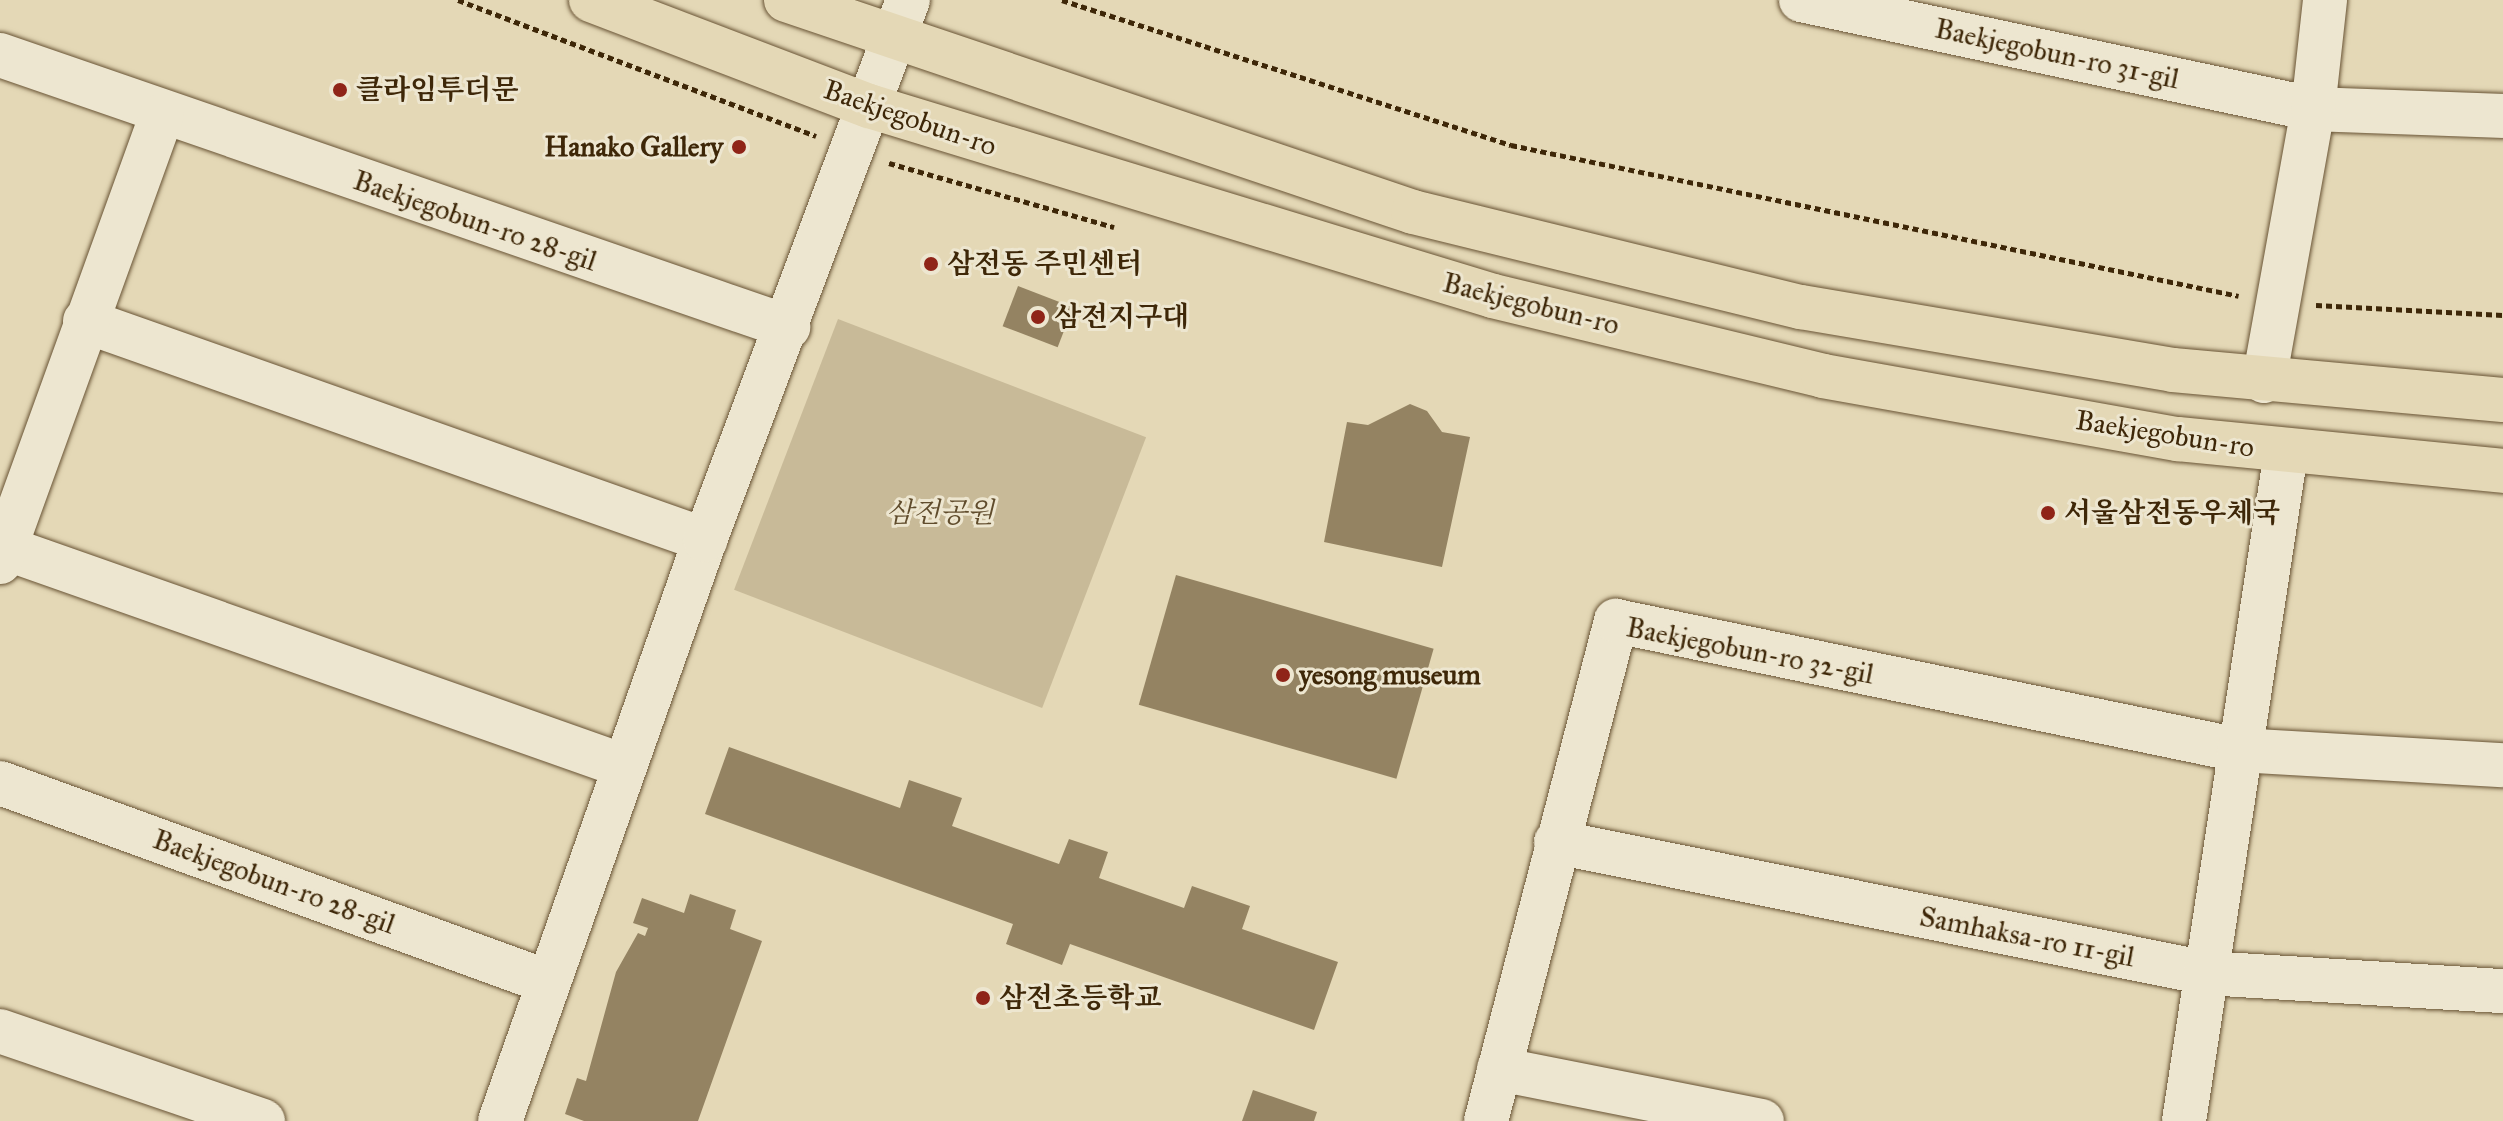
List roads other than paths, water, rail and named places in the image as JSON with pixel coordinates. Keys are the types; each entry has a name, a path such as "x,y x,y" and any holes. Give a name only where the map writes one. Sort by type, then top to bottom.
{"main road":[{"name":"Baekjegobun-ro","path":"591,0 869,106 1493,296 1823,376 2178,439 2503,471"},
{"path":"786,0 892,40 1413,212 1801,307 2264,381 2503,400"}],"street":[{"path":"500,1121 705,540 788,327 908,0"},
{"name":"Baekjegobun-ro 31-gil","path":"1801,0 2313,109 2503,116"},
{"path":"2264,381 2313,109 2325,0"},
{"name":"Baekjegobun-ro 28-gil","path":"0,55 162,115 788,327"},
{"path":"162,115 2,555 624,766"},
{"path":"85,321 705,540"},
{"path":"2184,1121 2286,452"},
{"name":"Baekjegobun-ro 32-gil","path":"1486,1121 1556,842 1616,621 2239,750 2503,765"},
{"name":"Baekjegobun-ro 28-gil","path":"0,783 548,982"},
{"name":"Samhaksa-ro 11-gil","path":"1556,842 2206,973 2503,991"},
{"path":"0,1031 263,1121"},
{"path":"1499,1069 1762,1121"}],"place":[{"name":"클라임투더문","path":"340,90"},
{"name":"Hanako Gallery","path":"739,147"},
{"name":"삼전동 주민센터","path":"931,264"},
{"name":"삼전지구대","path":"1038,317"},
{"name":"서울삼전동우체국","path":"2048,513"},
{"name":"yesong museum","path":"1283,675"},
{"name":"삼전초등학교","path":"983,998"}],"park label":[{"name":"삼전공원","path":"940,513"}]}
